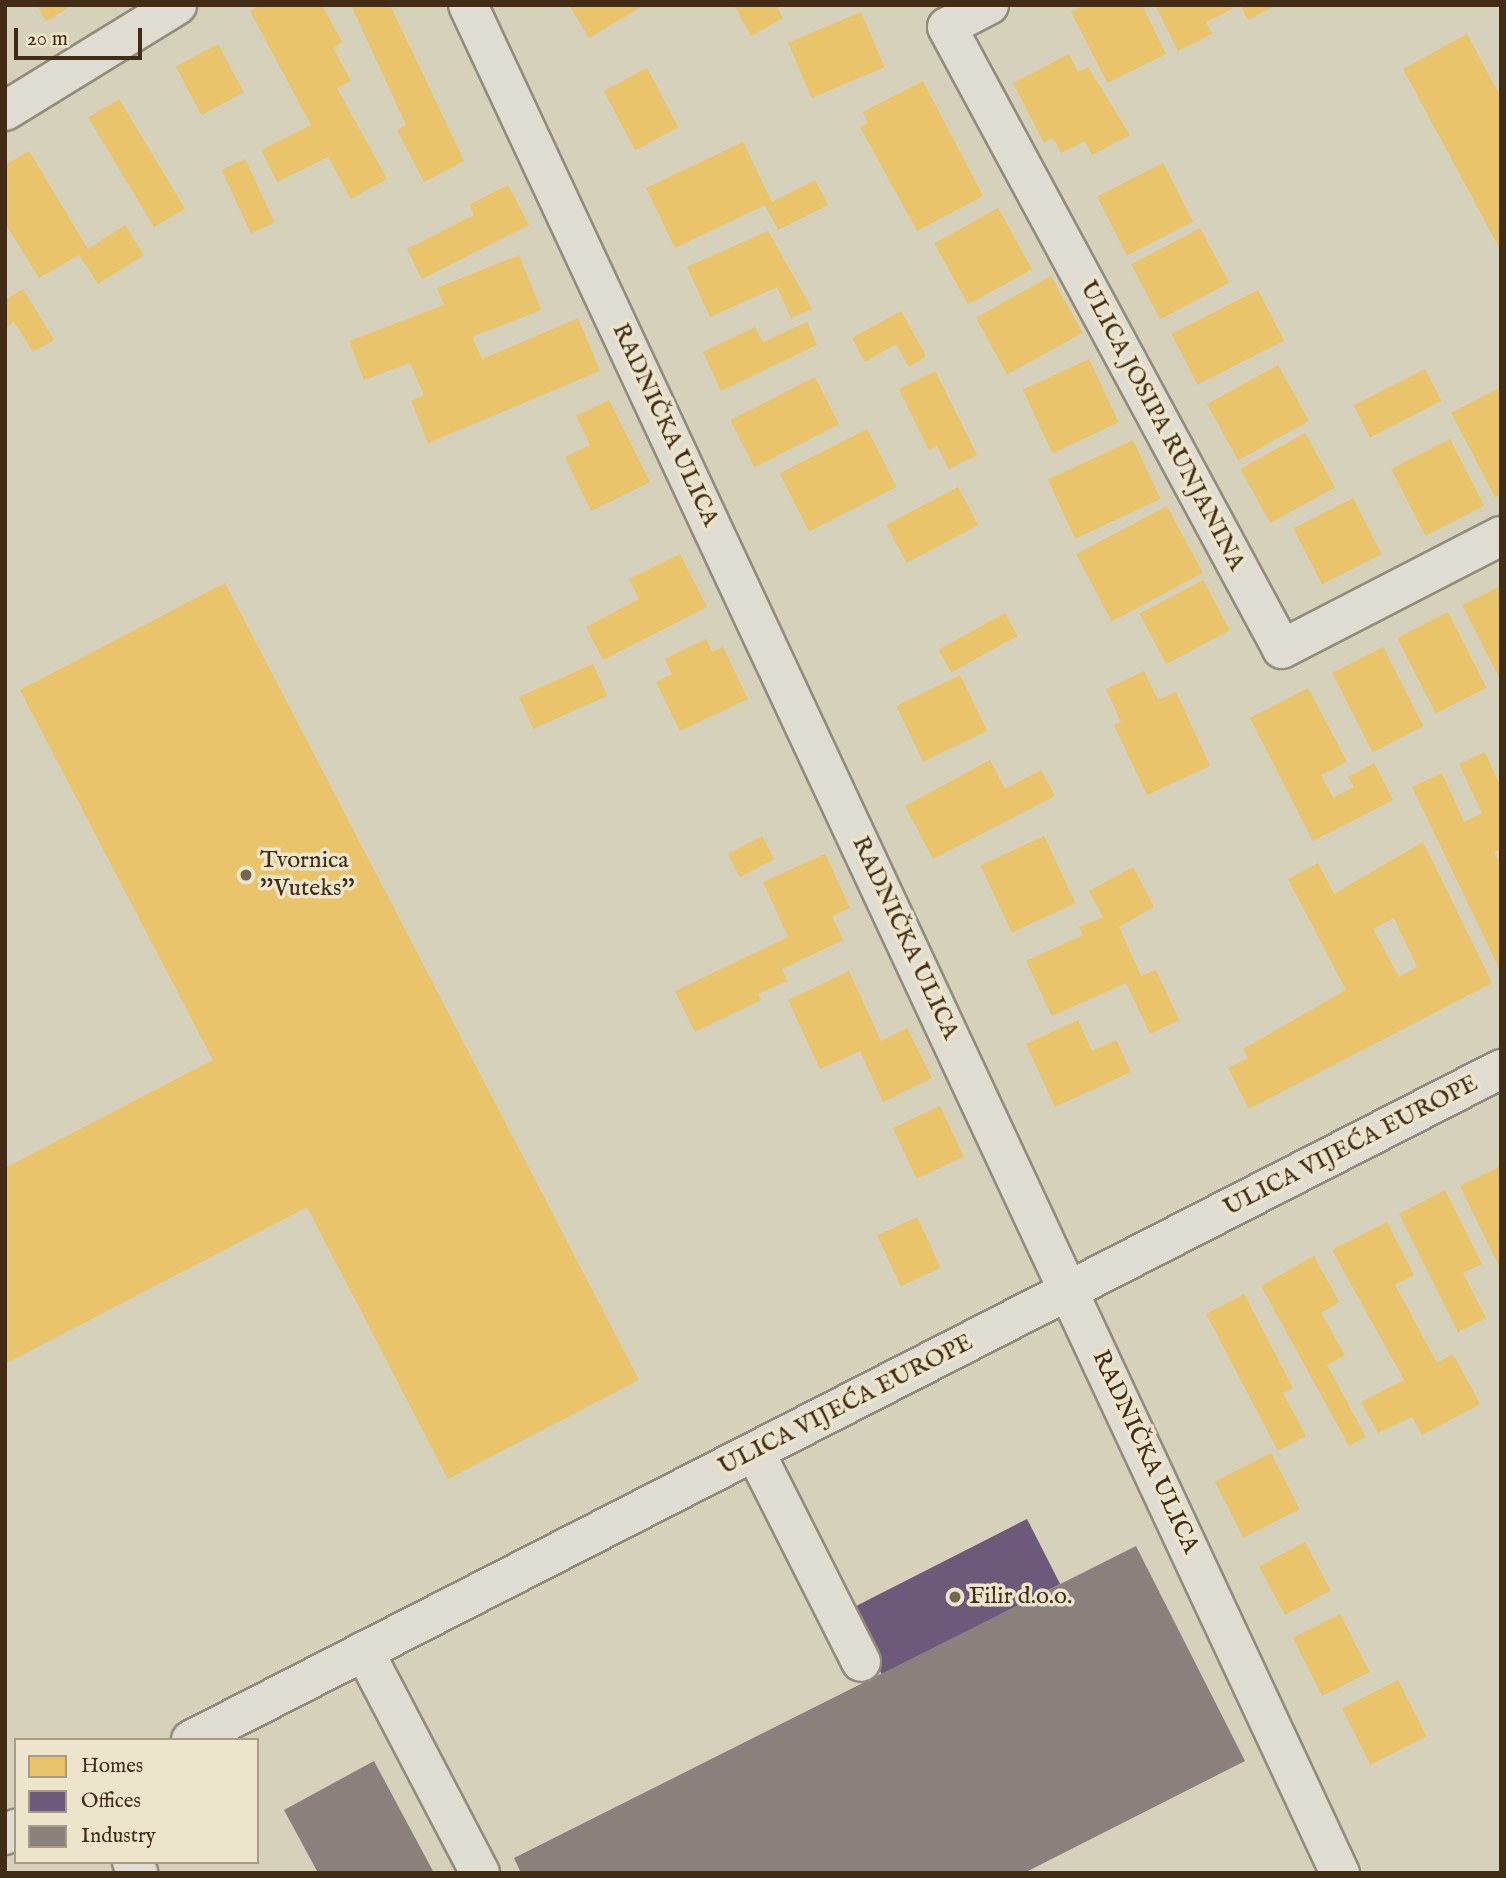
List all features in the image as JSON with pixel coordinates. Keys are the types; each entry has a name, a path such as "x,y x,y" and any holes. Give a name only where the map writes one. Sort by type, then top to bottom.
{"street":[{"path":"5,111 177,5"},
{"name":"RADNIČKA ULICA","path":"468,5 1340,1873"},
{"name":"ULICA JOSIPA RUNJANINA","path":"989,5 947,27 1282,649 1501,536"},
{"name":"ULICA VIJEĆA EUROPE","path":"195,1738 1501,1069"},
{"path":"755,1452 861,1662"},
{"path":"364,1651 480,1873"}],"building: Homes":[{"path":"37,5 73,5 46,21"},
{"path":"261,5 322,5 342,42 333,48 351,81 337,88 387,179 351,199 328,157 277,182 261,150 311,125 250,11"},
{"path":"351,5 390,5 464,161 424,182 397,130 406,125"},
{"path":"569,5 644,5 589,38"},
{"path":"734,5 776,5 783,18 751,36"},
{"path":"1084,5 1142,5 1166,54 1107,83 1071,12"},
{"path":"1155,5 1230,5 1232,9 1206,22 1212,34 1178,51"},
{"path":"1240,5 1277,5 1248,20"},
{"path":"861,12 884,67 812,98 788,43"},
{"path":"1467,34 1501,98 1501,251 1403,69"},
{"path":"218,44 244,93 201,115 176,67"},
{"path":"1069,54 1078,72 1088,67 1130,135 1092,155 1085,141 1061,153 1053,138 1044,143 1013,83"},
{"path":"647,68 678,127 635,150 604,91"},
{"path":"923,81 983,196 917,231 860,127 868,123 863,112"},
{"path":"119,99 185,209 154,227 88,118"},
{"path":"743,142 772,202 815,180 828,205 778,230 765,205 675,248 646,188"},
{"path":"29,151 88,249 125,225 144,255 98,284 79,255 39,278 5,223 5,165"},
{"path":"245,159 275,222 251,233 221,170"},
{"path":"1163,163 1193,222 1127,255 1097,197"},
{"path":"508,185 529,225 422,279 407,249 474,215 469,205"},
{"path":"998,208 1032,269 968,305 934,243"},
{"path":"1200,228 1229,283 1160,319 1131,265"},
{"path":"768,231 812,309 791,318 777,287 710,317 687,267"},
{"path":"519,255 541,310 472,337 482,359 578,318 600,371 428,443 411,401 424,395 410,363 364,380 349,341 444,305 437,288"},
{"path":"1051,276 1083,333 1007,375 976,318"},
{"path":"23,289 54,340 33,352 14,322 5,328 5,300"},
{"path":"1258,290 1284,341 1197,385 1172,334"},
{"path":"901,311 926,356 909,367 896,344 865,362 852,338"},
{"path":"807,322 817,345 721,391 703,352 755,327 763,342"},
{"path":"1089,359 1119,422 1052,453 1023,390"},
{"path":"1278,365 1309,421 1238,460 1207,404"},
{"path":"1425,369 1441,401 1370,437 1354,405"},
{"path":"935,371 977,455 949,469 937,446 929,450 899,389"},
{"path":"815,377 839,424 754,467 730,420"},
{"path":"1501,387 1501,494 1495,497 1451,413"},
{"path":"609,400 650,482 591,511 565,457 590,445 576,416"},
{"path":"867,429 897,487 809,531 780,473"},
{"path":"1305,433 1335,487 1270,523 1240,469"},
{"path":"1450,439 1484,506 1425,536 1391,469"},
{"path":"1133,440 1160,499 1075,539 1048,480"},
{"path":"958,487 978,525 907,563 886,525"},
{"path":"1353,498 1382,554 1322,585 1293,528"},
{"path":"1167,506 1203,573 1112,621 1076,554"},
{"path":"680,554 707,607 603,660 586,627 639,599 629,579"},
{"path":"1203,580 1230,630 1166,664 1139,614"},
{"name":"Tvornica ''Vuteks''","path":"225,583 639,1380 448,1479 307,1207 5,1364 5,1168 213,1060 20,690"},
{"path":"1501,586 1501,681 1462,605"},
{"path":"1448,612 1487,688 1436,714 1397,638"},
{"path":"1005,613 1018,636 951,673 939,650"},
{"path":"706,639 712,652 723,647 748,699 680,731 656,682 672,674 665,659"},
{"path":"1383,647 1423,726 1373,752 1332,673"},
{"path":"593,664 607,696 533,729 519,697"},
{"path":"1144,671 1158,700 1176,692 1210,766 1147,795 1114,725 1121,722 1106,689"},
{"path":"960,675 987,731 923,762 896,706"},
{"path":"1308,688 1347,762 1321,775 1333,798 1354,787 1348,777 1374,763 1393,800 1313,841 1250,718"},
{"path":"1485,752 1501,788 1501,849 1494,852 1501,866 1501,972 1412,787 1442,773 1464,822 1482,813 1459,764"},
{"path":"990,760 1005,789 1041,770 1055,796 933,859 905,806"},
{"path":"762,836 774,859 740,877 728,854"},
{"path":"1044,836 1075,903 1012,933 981,866"},
{"path":"1423,842 1492,983 1249,1109 1228,1068 1248,1058 1243,1049 1346,990 1288,879 1318,863 1334,894","holes":["1394,918 1417,967 1399,977 1373,929"]},
{"path":"825,854 850,908 832,916 843,940 782,969 787,981 758,994 761,1000 695,1032 675,991 788,937 763,882"},
{"path":"1133,867 1154,907 1119,927 1141,976 1156,970 1179,1020 1150,1034 1126,983 1052,1016 1026,961 1083,935 1079,927 1103,917 1089,891"},
{"path":"849,971 881,1041 907,1028 932,1078 883,1102 860,1051 820,1069 788,1000"},
{"path":"1078,1020 1092,1051 1116,1040 1131,1072 1055,1107 1026,1044"},
{"path":"940,1106 964,1157 917,1179 893,1128"},
{"path":"1501,1166 1501,1270 1460,1186"},
{"path":"1445,1190 1482,1264 1463,1273 1486,1318 1458,1332 1399,1214"},
{"path":"917,1217 941,1268 901,1286 877,1236"},
{"path":"1387,1222 1414,1275 1395,1285 1437,1363 1453,1354 1480,1404 1422,1435 1412,1417 1378,1433 1361,1402 1404,1380 1332,1250"},
{"path":"1314,1256 1339,1302 1321,1313 1345,1355 1327,1365 1366,1437 1349,1446 1261,1286"},
{"path":"1244,1294 1293,1388 1283,1393 1306,1436 1278,1451 1206,1314"},
{"path":"1271,1453 1300,1509 1243,1538 1215,1482"},
{"path":"1305,1542 1331,1591 1285,1615 1259,1566"},
{"path":"1340,1614 1370,1672 1322,1696 1293,1638"},
{"path":"1398,1680 1427,1736 1370,1765 1342,1709"}],"building: Offices":[{"name":"Filir d.o.o.","path":"1027,1519 1060,1584 882,1675 849,1610"}],"building: Industry":[{"path":"1136,1546 1245,1761 1024,1873 521,1873 514,1858"},
{"path":"374,1761 434,1873 318,1873 284,1810"}],"place":[{"name":"Tvornica ''Vuteks''","path":"246,875"},
{"name":"Filir d.o.o.","path":"955,1597"}]}
